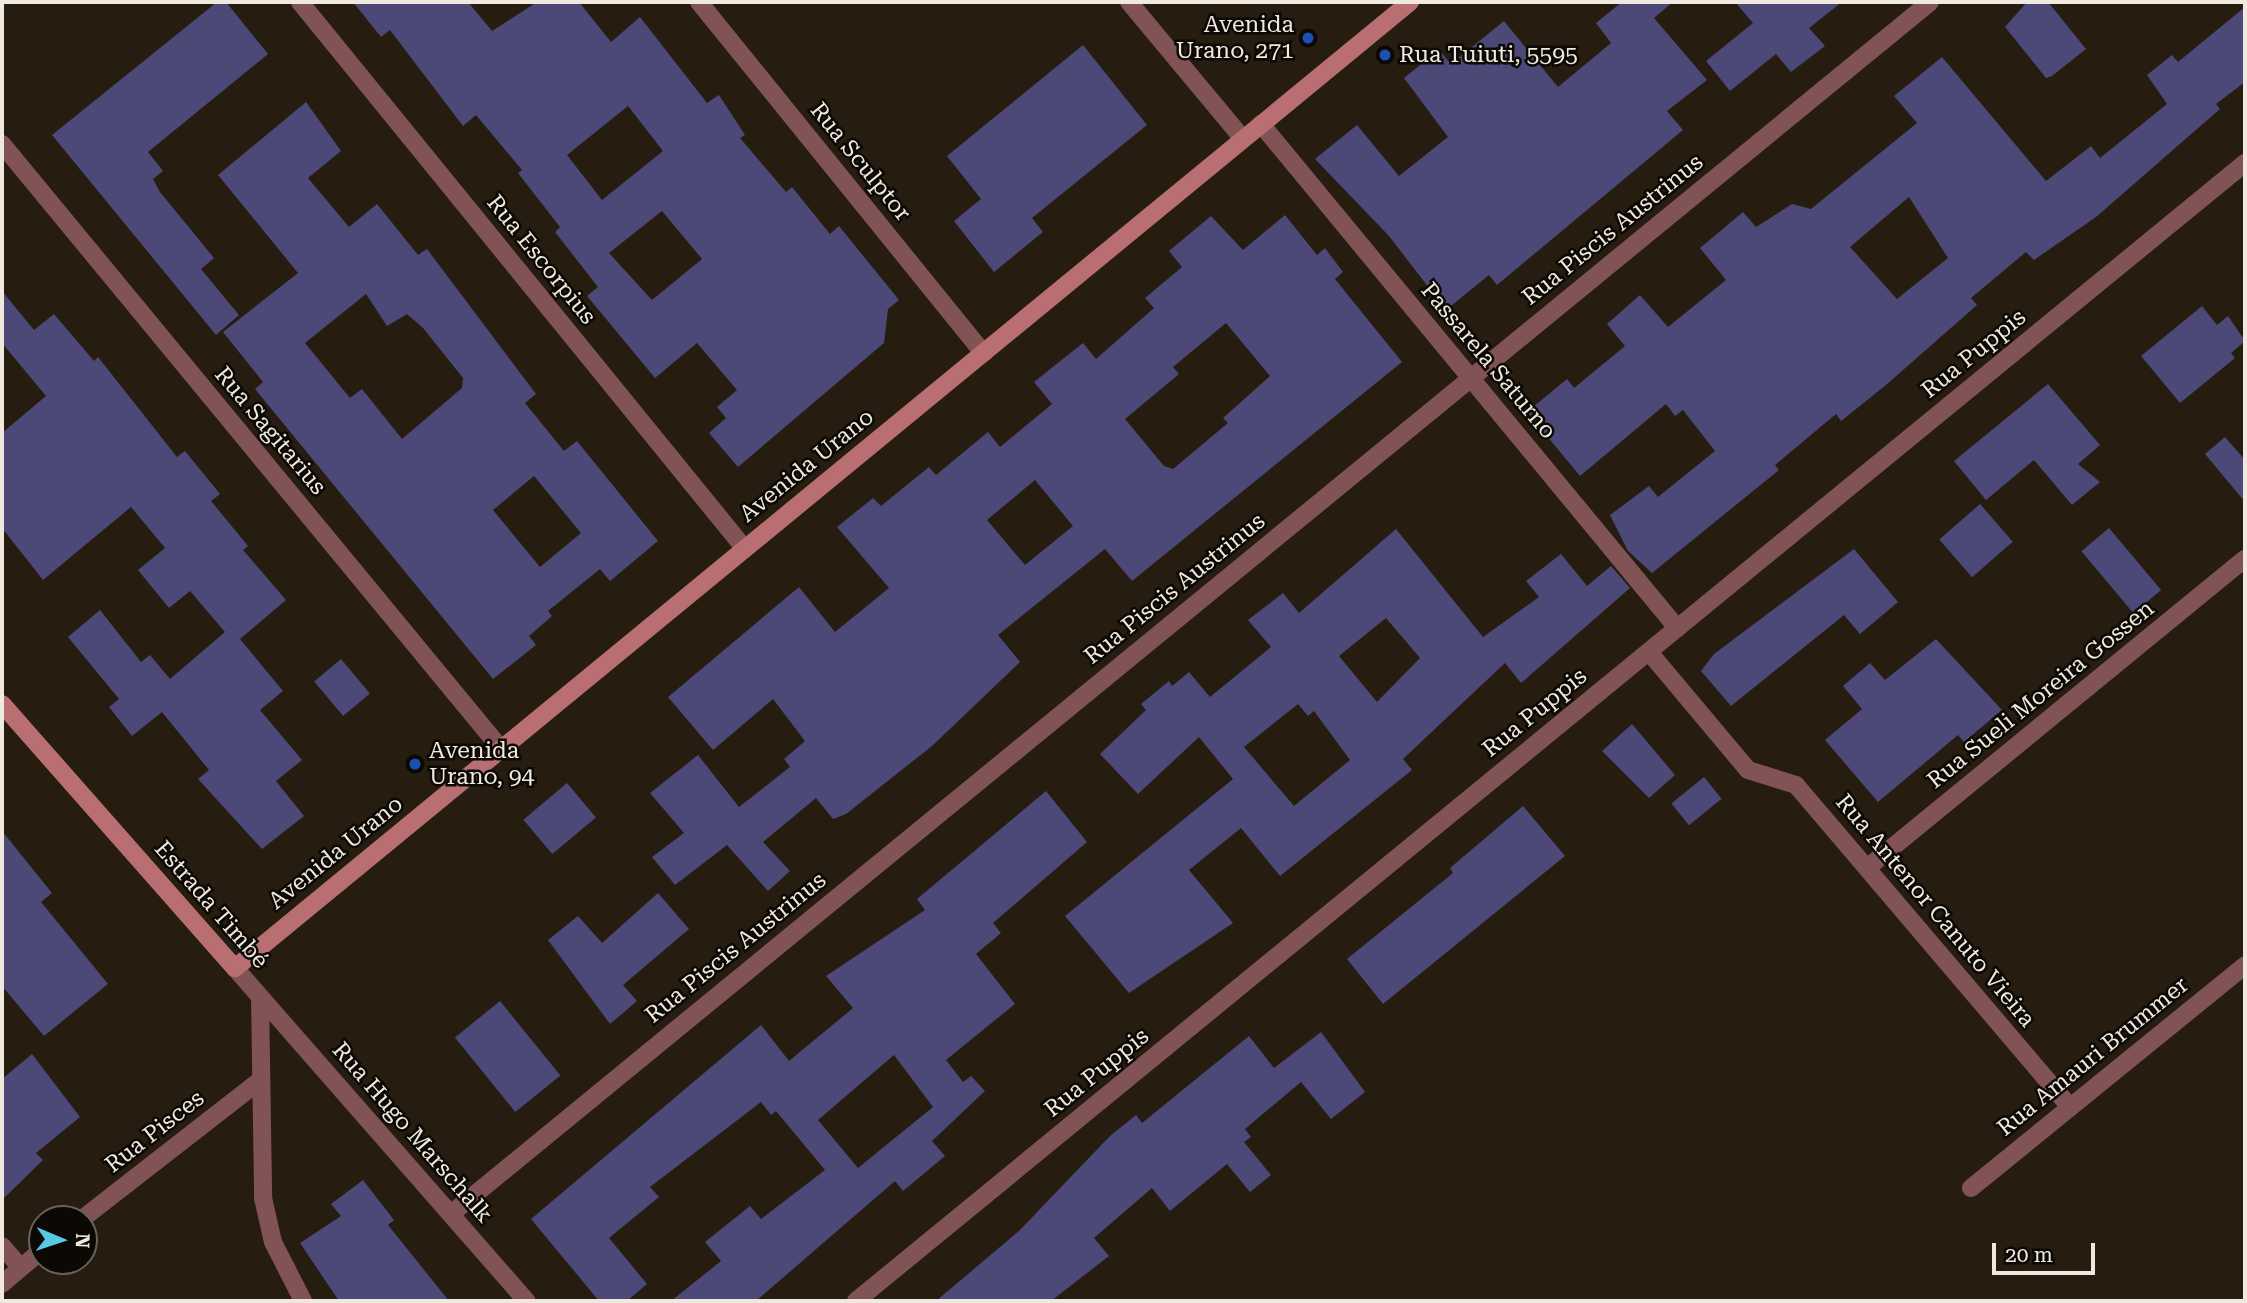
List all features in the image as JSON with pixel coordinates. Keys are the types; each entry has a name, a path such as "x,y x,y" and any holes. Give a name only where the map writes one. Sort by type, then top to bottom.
{"street":[{"name":"Rua Escorpius","path":"300,2 745,549"},
{"name":"Rua Sculptor","path":"699,2 983,353"},
{"path":"1129,2 1243,139"},
{"name":"Avenida Urano","path":"235,968 1410,2"},
{"name":"Rua Piscis Austrinus","path":"451,1214 1930,2"},
{"name":"Passarela Saturno","path":"1261,124 1677,628"},
{"name":"Rua Sagitarius","path":"2,144 501,749"},
{"name":"Rua Puppis","path":"856,1301 2245,163"},
{"name":"Rua Sueli Moreira Gossen","path":"1867,868 2245,559"},
{"name":"Rua Antenor Canuto Vieira","path":"1649,652 1748,770 1796,785 2070,1107"},
{"name":"Estrada Timbé","path":"2,705 260,997 257,1083 263,1198 272,1242 303,1301"},
{"name":"Rua Amauri Brummer","path":"1971,1188 2245,965"},
{"name":"Rua Hugo Marschalk","path":"260,997 527,1301"},
{"name":"Rua Pisces","path":"98,1207 257,1083"},
{"path":"2,1246 20,1267"},
{"path":"2,1283 28,1261"}],"building":[{"path":"217,2 226,2 268,54 148,152 163,171 153,179 160,192 214,258 201,269 239,315 216,335 52,135"},
{"path":"353,2 468,2 492,31 537,2 579,2 611,42 640,17 707,103 719,95 745,135 740,138 786,192 792,187 830,234 839,226 899,300 888,309 884,343 738,467 709,433 726,418 717,407 737,390 697,343 655,378 587,296 598,287 555,232 560,227 518,173 522,170 476,115 463,126 390,30 381,37","holes":["628,106 663,151 602,200 567,155","662,211 702,259 652,300 609,253"]},
{"path":"1622,2 1673,2 1654,18 1707,80 1667,111 1683,130 1497,285 1489,275 1446,310 1389,236 1315,159 1357,125 1399,176 1448,137 1404,78 1439,50 1451,64 1504,21 1558,87 1611,43 1596,23"},
{"path":"1735,2 1842,2 1809,28 1825,46 1791,72 1776,54 1730,91 1706,61 1753,23"},
{"path":"2027,2 2048,2 2086,49 2046,78 2005,27"},
{"path":"2245,7 2245,82 2216,104 2220,109 2096,217 2034,260 2026,252 1971,298 1977,305 1886,385 1841,421 1836,414 1775,465 1779,470 1652,573 1628,551 1610,515 1649,486 1658,497 1715,451 1683,410 1675,416 1666,404 1580,476 1527,412 1567,379 1574,388 1625,346 1607,324 1640,295 1668,327 1726,280 1700,248 1743,212 1756,227 1792,204 1811,209 1917,123 1894,96 1942,57 2046,181 2091,146 2100,158 2167,104 2147,75 2172,55 2178,62","holes":["1909,197 1948,258 1897,299 1850,247"]},
{"path":"1083,45 1147,125 1032,218 1043,232 994,272 954,221 981,199 947,156"},
{"path":"306,102 341,151 308,178 349,227 377,204 418,255 427,249 536,394 525,403 564,451 577,441 658,541 610,581 600,569 548,611 552,616 529,636 536,645 493,679 255,389 263,382 223,332 298,273 218,175","holes":["366,294 387,326 407,314 423,328 463,378 462,388 402,439 362,389 350,398 305,343","534,476 581,533 540,567 493,510"]},
{"path":"1285,215 1317,255 1325,248 1343,272 1335,279 1402,362 1132,581 1105,549 998,635 1020,662 932,746 846,814 833,819 816,798 763,842 790,871 768,891 727,845 675,885 652,857 684,833 650,793 698,755 739,807 790,767 784,759 805,741 773,699 713,750 668,697 799,587 835,632 889,588 837,527 873,498 881,506 929,467 936,475 988,432 1000,447 1052,404 1034,382 1083,343 1096,359 1154,308 1145,298 1182,267 1169,251 1211,216 1243,250","holes":["1226,323 1270,376 1223,418 1228,423 1173,469 1164,466 1125,419 1179,374 1173,367","1035,480 1073,526 1025,565 987,520"]},
{"path":"2,291 34,330 54,314 94,361 98,357 177,457 185,451 220,494 211,501 248,546 243,550 286,600 240,639 283,691 260,710 302,760 276,781 304,816 262,849 198,779 209,770 162,712 132,736 109,707 119,699 68,637 100,610 141,662 150,655 170,679 225,632 190,591 169,608 138,570 165,548 131,507 43,580 2,528 2,433 46,396 2,343"},
{"path":"2202,306 2217,325 2228,316 2245,341 2231,353 2235,358 2180,403 2141,356"},
{"path":"2048,384 2100,445 2078,464 2100,482 2072,505 2034,460 1986,500 1954,461"},
{"path":"2225,437 2245,460 2245,502 2205,454"},
{"path":"1980,504 2013,542 1972,577 1939,539"},
{"path":"2109,528 2161,590 2133,613 2081,551"},
{"path":"1396,529 1483,637 1539,597 1526,581 1561,554 1587,586 1611,566 1630,588 1521,683 1505,663 1403,759 1412,770 1280,876 1241,828 1189,870 1233,923 1129,993 1065,916 1233,779 1199,737 1138,794 1100,754 1146,710 1141,704 1169,681 1172,686 1189,672 1210,697 1271,647 1248,620 1283,593 1299,613","holes":["1386,618 1420,658 1377,702 1339,656","1298,704 1308,716 1314,711 1350,760 1294,806 1244,747"]},
{"path":"1854,549 1898,602 1860,634 1844,615 1731,706 1701,671 1714,654"},
{"path":"1936,639 2002,710 1964,742 1958,735 1878,802 1825,740 1862,709 1843,686 1870,663 1885,680"},
{"path":"341,659 370,693 343,716 314,681"},
{"path":"1632,724 1675,775 1649,798 1602,751"},
{"path":"1704,777 1722,799 1689,825 1671,803"},
{"path":"567,783 596,817 552,854 523,820"},
{"path":"1046,791 1087,842 993,923 1001,933 976,954 1015,1004 946,1060 963,1082 971,1076 985,1091 932,1141 945,1156 903,1191 895,1181 756,1301 671,1301 721,1261 705,1242 750,1206 761,1219 825,1170 776,1111 771,1115 761,1102 650,1187 659,1197 609,1238 647,1284 627,1301 599,1301 531,1219 761,1025 789,1061 853,1008 826,976 925,910 917,899","holes":["894,1055 933,1107 858,1168 818,1120"]},
{"path":"1523,806 1565,856 1383,1004 1347,959 1453,873 1450,868"},
{"path":"2,831 52,893 41,902 108,984 44,1036 2,986"},
{"path":"658,893 689,929 623,985 637,1001 610,1024 548,940 578,916 602,943"},
{"path":"500,1001 560,1076 515,1112 455,1038"},
{"path":"1321,1032 1365,1092 1331,1119 1301,1082 1245,1129 1251,1137 1244,1142 1271,1175 1250,1192 1227,1164 1170,1211 1152,1188 1094,1238 1109,1256 1051,1301 936,1301 1019,1231 1110,1136 1136,1115 1142,1123 1249,1036 1274,1068"},
{"path":"32,1054 80,1117 36,1153 43,1160 2,1200 2,1079"},
{"path":"363,1180 394,1220 388,1225 449,1301 339,1301 300,1243 341,1216 331,1204"}],"place":[{"name":"Avenida Urano, 271","path":"1308,38"},
{"name":"Rua Tuiuti, 5595","path":"1385,55"},
{"name":"Avenida Urano, 94","path":"415,764"}]}
